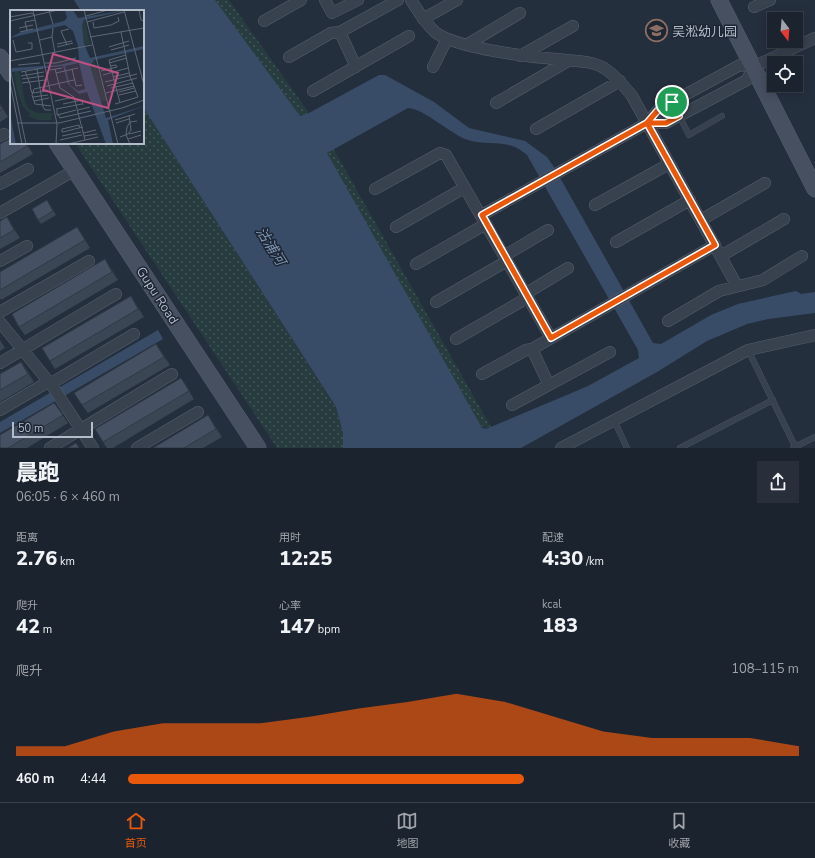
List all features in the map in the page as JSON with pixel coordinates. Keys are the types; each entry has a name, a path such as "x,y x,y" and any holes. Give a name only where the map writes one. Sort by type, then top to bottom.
{"street":[{"path":"264,21 301,0"},
{"path":"325,0 332,13 358,0"},
{"path":"289,57 331,33 340,32 398,0"},
{"path":"412,0 423,19 435,32 447,39 520,56 585,62 604,68 620,81 632,96 737,286"},
{"path":"423,19 457,0"},
{"path":"719,0 815,189"},
{"path":"754,7 770,0"},
{"path":"468,44 520,13"},
{"path":"520,56 573,26"},
{"path":"340,32 356,67"},
{"path":"313,91 409,36"},
{"path":"416,264 540,183 647,123 659,109 740,65 753,67 815,38"},
{"path":"433,67 447,39"},
{"path":"0,57 10,72"},
{"path":"496,103 568,60"},
{"path":"647,123 666,123 747,80 753,67"},
{"path":"536,129 620,81"},
{"name":"Gupu Road","path":"58,144 258,448"},
{"path":"375,189 440,153 446,155 476,210 484,220 551,338"},
{"path":"595,205 669,164"},
{"path":"0,184 28,168"},
{"path":"0,213 75,170"},
{"path":"701,220 765,183"},
{"path":"396,226 464,188"},
{"path":"616,242 690,200"},
{"path":"721,256 784,219"},
{"path":"436,302 548,230"},
{"path":"482,374 526,350 532,349 715,245"},
{"path":"0,261 27,246"},
{"path":"668,321 719,291 763,280 802,256"},
{"path":"0,312 89,261"},
{"path":"456,339 568,268"},
{"path":"0,363 116,294"},
{"path":"0,322 50,384 82,429 93,448"},
{"path":"0,410 50,384 134,334"},
{"path":"560,448 748,350 815,335"},
{"path":"532,349 548,385"},
{"path":"512,405 610,352"},
{"path":"50,448 172,374"},
{"path":"137,448 198,412"}],"lane":[{"path":"672,102 689,135 722,116"},
{"path":"748,350 795,448 815,437"},
{"path":"680,448 773,400"},
{"path":"614,420 627,448"}],"green space":[{"path":"215,0 229,0 309,113 303,116 297,115"},
{"path":"144,109 336,408 343,433 343,448 277,448 76,144 144,144"},
{"path":"333,148 491,427 486,429 480,425 328,155 328,151"}],"water":[{"name":"沽浦河","path":"74,0 215,0 300,116 309,113 379,75 385,75 434,102 469,128 525,141 547,157 554,167 653,343 661,344 711,315 738,304 796,291 801,294 815,292 815,313 768,319 747,324 707,341 657,372 521,448 343,448 343,433 336,407 144,109 144,10 80,10","holes":["408,108 415,109 453,133 468,140 505,144 520,149 527,155 638,350 639,358 588,386 486,429 482,428 327,153"]},
{"path":"158,330 163,339 0,433 0,422"}],"building":[{"path":"10,139 10,144 26,144 27,146 0,162 0,144"},
{"path":"47,200 53,211 38,220 32,209"},
{"path":"7,217 14,230 0,238 0,221"},
{"path":"77,227 85,240 0,290 0,272"},
{"path":"105,259 112,272 19,327 12,314"},
{"path":"131,296 138,309 50,361 42,348"},
{"path":"156,344 164,357 82,405 74,393"},
{"path":"21,362 28,374 0,390 0,374"},
{"path":"181,378 189,391 103,442 95,429"},
{"path":"54,403 63,415 8,448 0,448 0,435"},
{"path":"208,415 216,429 184,448 153,448"},
{"path":"76,443 79,448 68,448"}],"place":[{"name":"吴淞幼儿园","path":"657,31"}],"route":[{"path":"672,102 659,109 647,123 482,215 527,298 551,338 715,245 647,123 666,123 679,116 672,102"}]}
